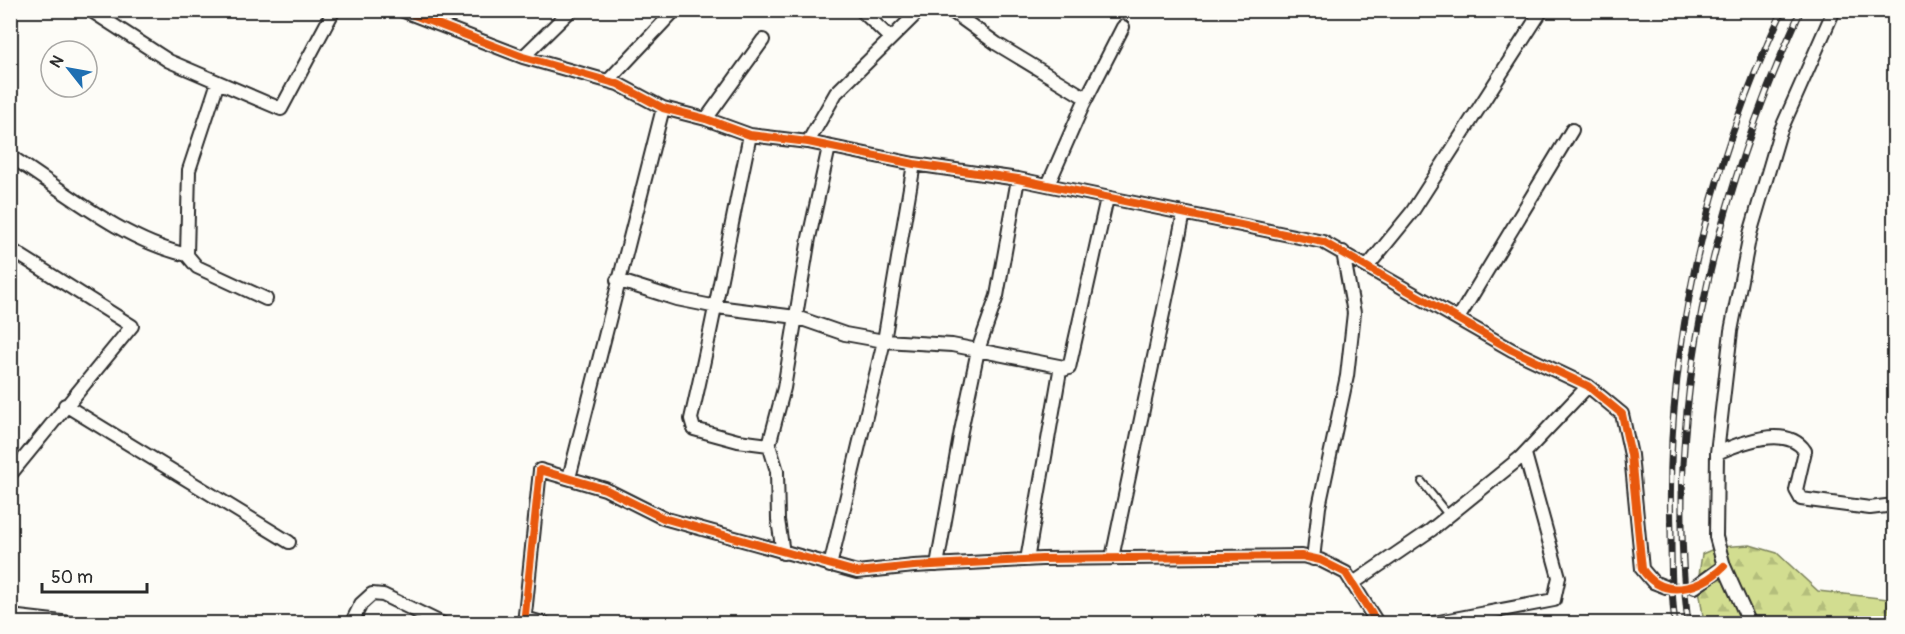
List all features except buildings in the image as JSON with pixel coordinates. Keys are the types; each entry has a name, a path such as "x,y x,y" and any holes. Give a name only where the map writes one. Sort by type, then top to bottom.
{"street":[{"path":"90,10 110,16 169,62 281,108 334,10"},
{"path":"401,10 523,57 608,81 663,108 706,119 750,135 808,142 914,164 1018,179 1323,242 1459,317 1512,350 1588,386 1622,414 1630,449 1642,569 1653,582 1666,587"},
{"path":"523,57 571,10"},
{"path":"608,81 675,10"},
{"path":"861,10 890,38"},
{"path":"808,142 836,93 920,10"},
{"path":"950,10 997,44 1086,98"},
{"path":"1368,266 1412,212 1542,10"},
{"path":"1750,624 1724,566 1716,537 1717,453 1731,331 1749,234 1780,132 1834,10"},
{"path":"1048,185 1086,98 1123,27"},
{"path":"706,119 763,40"},
{"path":"218,82 189,170 187,255 196,267 266,298"},
{"path":"569,478 617,280 663,108"},
{"path":"1459,317 1572,130"},
{"path":"750,135 726,248 717,307 691,419 694,429 738,441 769,445"},
{"path":"783,553 778,520 777,471 769,445 784,388 809,238 829,147"},
{"path":"10,156 117,226 161,249 187,255"},
{"path":"830,566 884,340 914,164"},
{"path":"937,565 978,350 997,296 1018,179"},
{"path":"1069,368 1107,198"},
{"path":"1112,558 1184,213"},
{"path":"10,249 132,326 10,475"},
{"path":"1313,559 1319,507 1347,376 1354,313 1343,252"},
{"path":"617,280 677,299 717,307 796,317 845,334 884,340 952,345 1069,368"},
{"path":"1027,560 1060,371 1069,368"},
{"path":"1352,584 1449,516 1525,454 1588,386"},
{"path":"65,405 289,542"},
{"path":"1717,453 1751,440 1778,438 1794,441 1805,451 1796,490 1801,499 1870,508 1894,505"},
{"path":"1428,624 1554,600 1559,577 1525,454"},
{"path":"546,624 524,621 540,470 605,489 663,518 857,572 1027,560 1302,556 1346,573 1378,624"},
{"path":"1695,587 1724,566"},
{"path":"351,624 361,604 372,594 383,595 444,624"},
{"path":"10,616 79,624"}],"lane":[{"path":"1422,482 1449,516"}],"green space":[{"path":"1750,545 1777,553 1818,591 1888,599 1894,594 1894,623 1704,623 1698,582 1702,554 1718,547"}],"tunnel":[{"path":"1666,587 1695,587"}],"railway":[{"path":"1675,624 1672,578 1671,466 1675,398 1683,331 1712,200 1732,135 1783,10"},
{"path":"1688,624 1682,544 1683,464 1690,386 1702,309 1720,233 1742,158 1801,10"}],"cycle path":[{"path":"401,10 523,57 618,84 663,108 706,119 750,135 808,142 914,164 1018,179 1323,242 1512,350 1588,386 1622,414 1631,455 1642,569 1651,579 1660,585 1682,588 1704,581 1724,566"},
{"path":"524,624 540,470 605,489 663,518 857,572 914,566 1042,559 1302,556 1320,560 1346,573 1378,624"}]}
